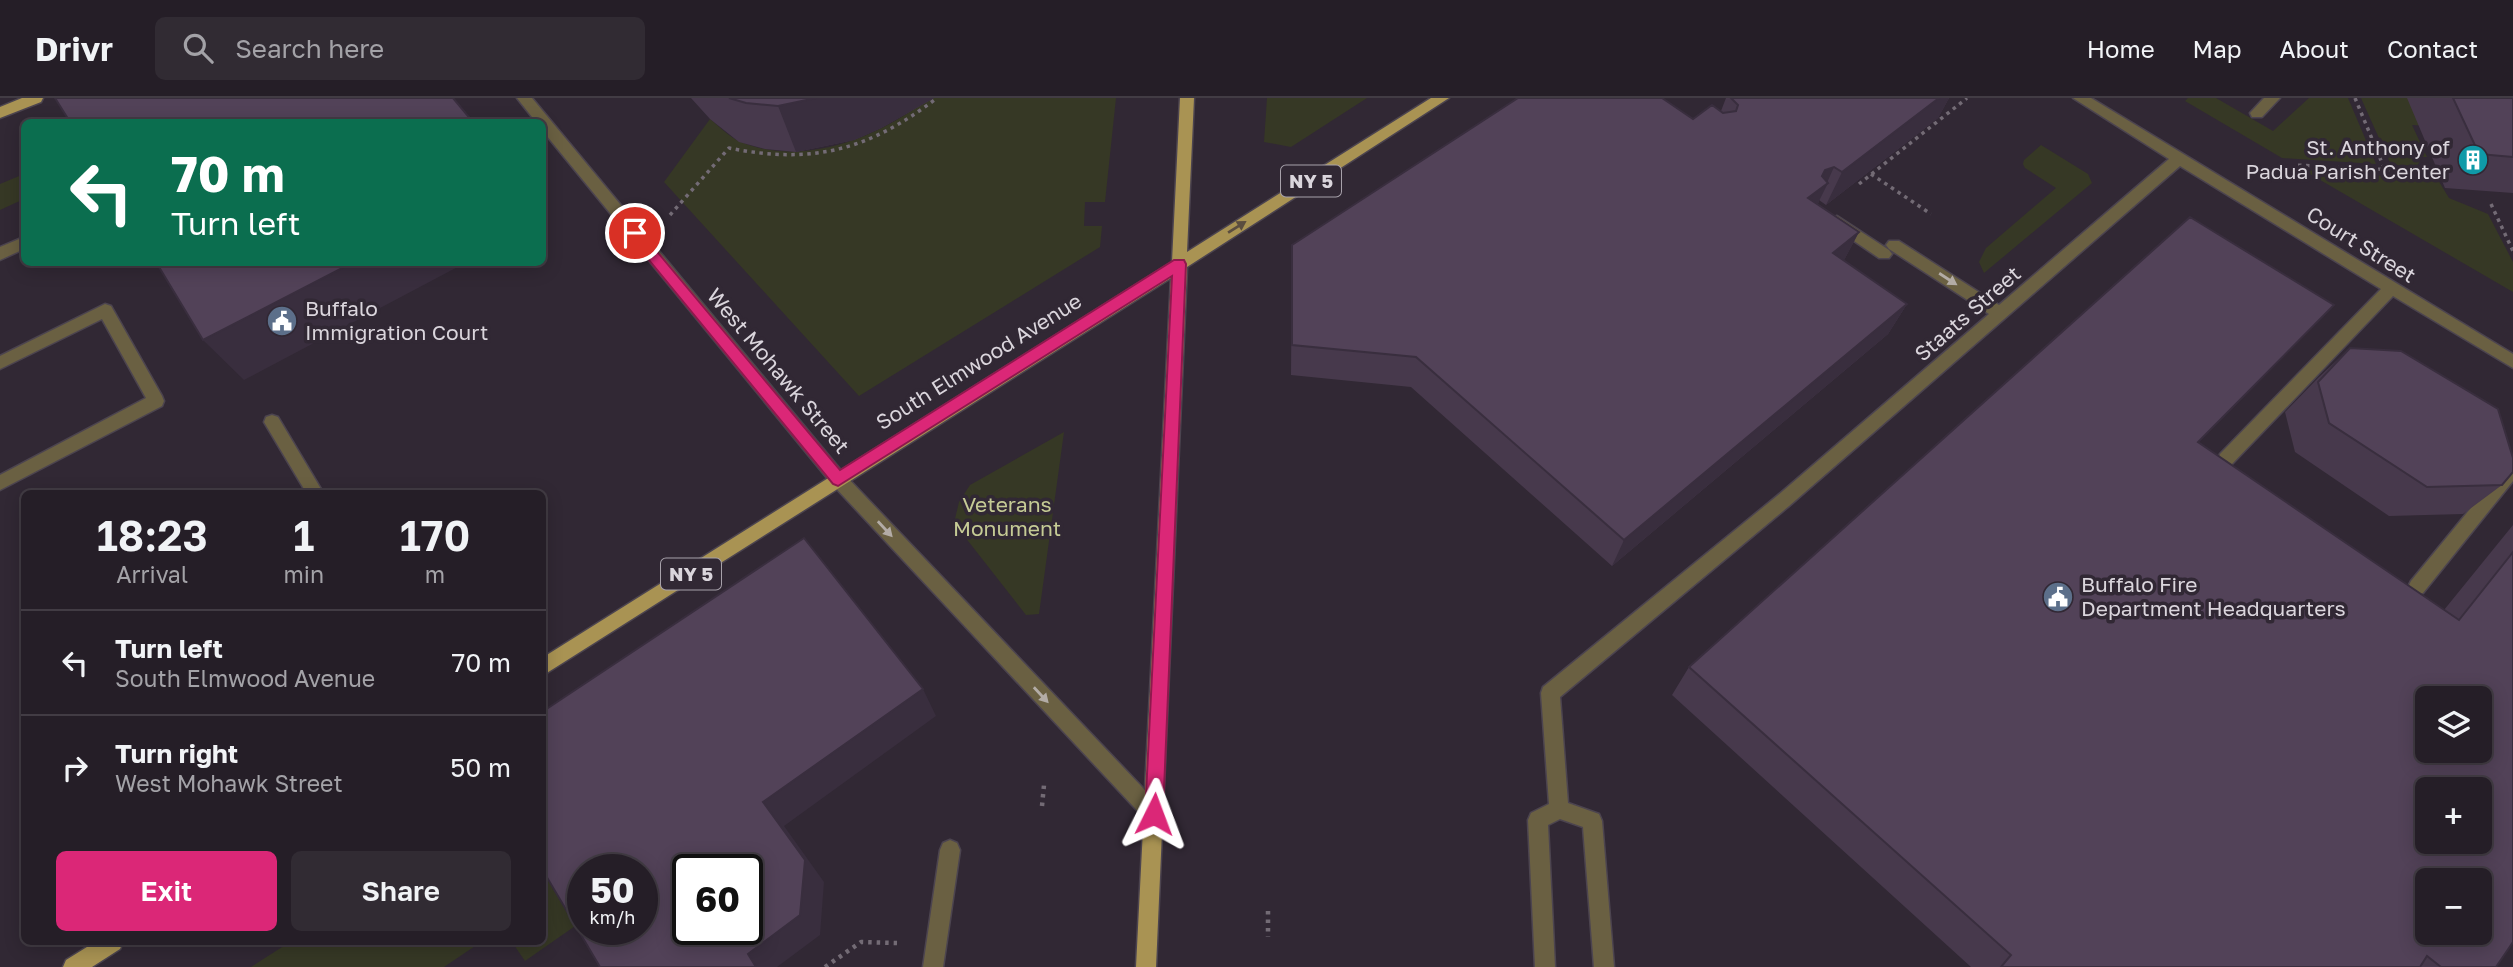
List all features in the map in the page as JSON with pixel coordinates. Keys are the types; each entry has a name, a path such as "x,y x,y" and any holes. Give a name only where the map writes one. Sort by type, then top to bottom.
{"main road":[{"path":"0,113 36,98"},
{"path":"1146,967 1187,98"},
{"name":"South Elmwood Avenue","path":"546,665 1442,98"},
{"path":"73,967 108,945"}],"street":[{"name":"West Mohawk Street","path":"524,98 541,119"},
{"path":"2257,113 2273,98"},
{"name":"Court Street","path":"2089,100 2513,362"},
{"name":"West Mohawk Street","path":"546,125 838,479 1154,814"},
{"name":"Staats Street","path":"1559,808 1550,693 1783,501 2180,158"},
{"path":"1828,216 2001,314"},
{"path":"0,254 21,244"},
{"path":"2226,459 2391,288"},
{"path":"0,363 105,310 156,401 0,483"},
{"path":"272,422 314,490"},
{"path":"2417,587 2513,469"},
{"path":"1545,967 1538,820 1559,808 1592,821 1604,967"},
{"path":"933,967 950,850"}],"path":[{"path":"670,216 729,148 786,158 843,150 895,128 937,98"},
{"path":"1858,184 1967,98"},
{"path":"2355,98 2385,170"},
{"path":"2292,169 2295,165 2434,173"},
{"path":"1871,174 1931,214"},
{"path":"2491,204 2513,251"},
{"path":"2505,233 2513,234"},
{"path":"1042,806 1044,785"},
{"path":"1268,911 1268,937"},
{"path":"825,967 861,942"}],"green space":[{"path":"929,98 1116,98 1105,202 1085,202 1084,226 1102,226 1100,247 859,396 664,182 710,119 737,140 765,149 790,152 815,150 864,136 888,125"},
{"path":"1267,98 1367,98 1291,147 1264,142"},
{"path":"2188,98 2216,98 2273,131 2309,98 2348,98 2376,164 2282,158 2185,101"},
{"path":"2361,98 2436,98 2450,127 2412,125 2427,157 2422,157 2417,166 2391,165"},
{"path":"2041,145 2088,174 2092,183 1984,273 1979,262 1986,248 2056,188 2023,164"},
{"path":"2303,170 2438,180 2449,198 2488,214 2513,262 2513,292"},
{"path":"21,175 21,200 0,210 0,184"},
{"name":"Veterans Monument","path":"1064,432 1039,614 1026,615 954,523 959,502 970,485"},
{"path":"546,869 567,905 567,932 525,961 514,945 546,945"},
{"path":"285,945 477,945 444,967 251,967"}],"building":[{"path":"55,98 453,98 470,119 68,119"},
{"path":"729,98 816,98 778,106 746,103"},
{"path":"1518,98 1662,98 1693,119 1712,105 1723,113 1736,111 1738,105 1731,98 1939,98 1842,172 1834,167 1825,170 1822,176 1828,183 1808,198 1859,232 1833,253 1907,304 1624,540 1416,357 1292,345 1292,245"},
{"path":"2453,98 2513,98 2513,157 2479,154"},
{"name":"Buffalo Fire Department Headquarters","path":"2190,217 2334,305 2198,442 2459,620 2513,552 2513,942 2496,967 2441,967 2427,956 2420,967 2001,967 2011,955 1689,667"},
{"path":"158,266 346,266 203,340"},
{"path":"2350,348 2401,351 2498,409 2513,458 2513,472 2502,485 2427,487 2329,423 2318,382"},
{"path":"804,538 923,689 763,802 805,860 800,915 763,943 763,854 672,854 672,945 760,945 748,954 756,967 600,967 587,945 658,945 658,854 567,854 567,911 546,876 546,709"}],"place":[{"name":"St. Anthony of Padua Parish Center","path":"2473,160"},
{"name":"Buffalo Immigration Court","path":"282,321"},
{"name":"Buffalo Fire Department Headquarters","path":"2058,597"}],"route":[{"path":"635,233 838,479 1179,264 1154,814"}]}
